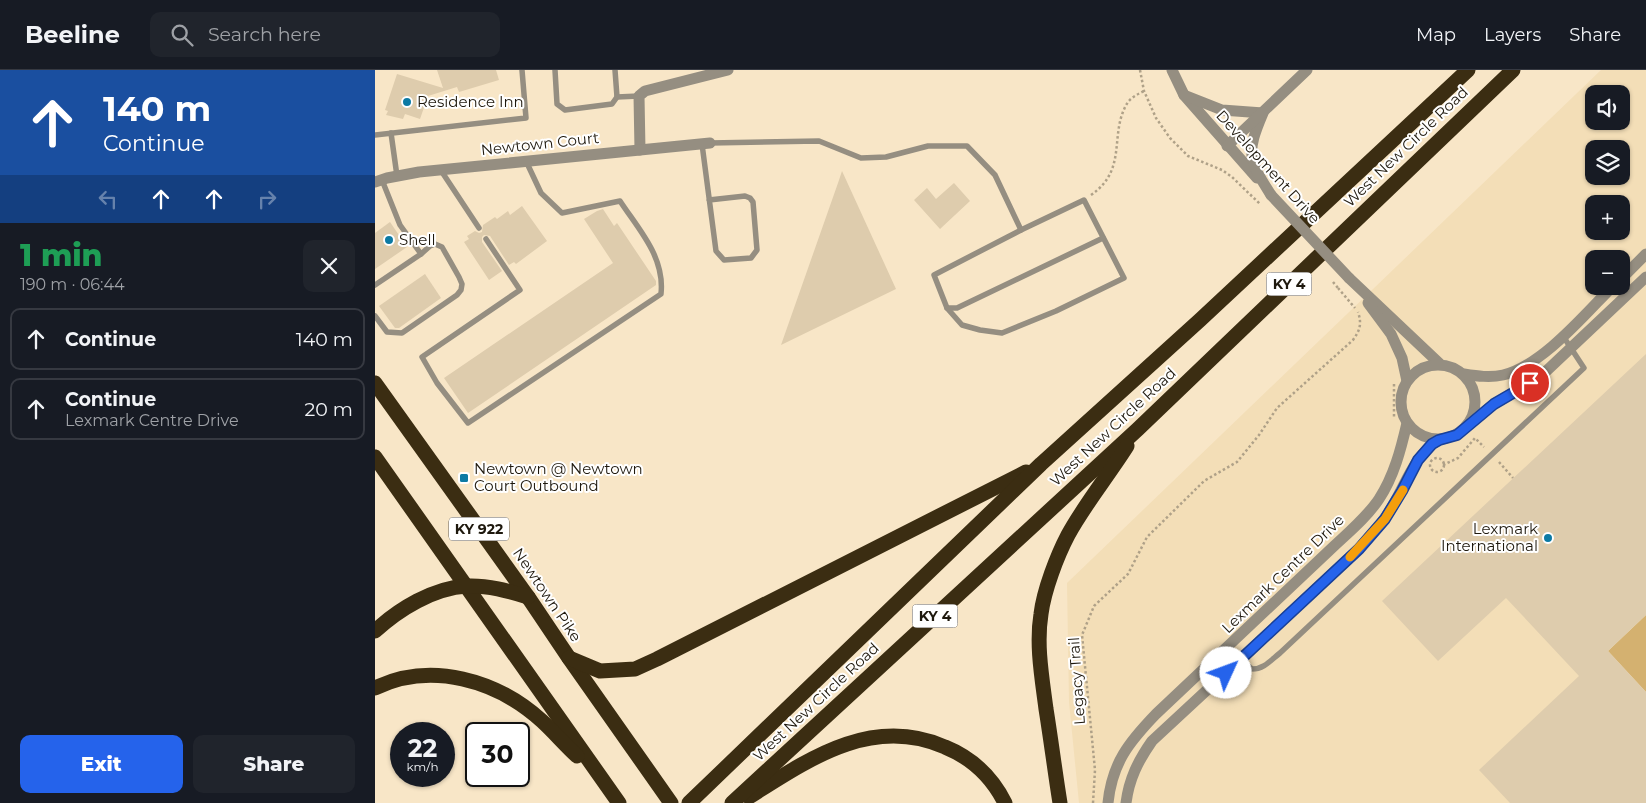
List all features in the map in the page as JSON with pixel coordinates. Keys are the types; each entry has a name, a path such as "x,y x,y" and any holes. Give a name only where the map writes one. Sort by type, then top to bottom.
{"highway":[{"name":"West New Circle Road","path":"689,803 1041,464 1200,320 1468,70"},
{"name":"West New Circle Road","path":"732,803 1138,428 1513,70"},
{"name":"Newtown Pike","path":"375,383 528,596 569,658 671,803"},
{"path":"1060,803 1041,675 1039,637 1041,614 1053,569 1067,536 1083,509 1107,478 1138,428"},
{"name":"KY 922","path":"375,457 619,803"},
{"path":"569,658 600,670 635,669 1041,464"},
{"path":"375,631 413,604 439,592 466,586 503,589 528,596"},
{"path":"375,688 408,677 435,675 464,679 490,687 515,701 541,720 603,781"},
{"path":"739,803 793,769 833,749 881,736 907,736 933,742 958,752 979,768 997,788 1005,803"}],"street":[{"path":"641,150 639,96 645,91 728,70"},
{"name":"Development Drive","path":"1172,70 1185,95 1227,146 1349,278 1440,364"},
{"path":"1227,146 1307,70"},
{"path":"1185,95 1222,110 1263,113"},
{"path":"1263,113 1253,136 1253,161 1256,171 1271,194"},
{"name":"Newtown Court","path":"378,181 440,169 706,143"},
{"path":"1630,270 1646,254"},
{"path":"1126,803 1133,771 1152,741 1359,549 1385,519 1418,460 1432,444 1457,435 1494,404 1540,377 1646,277"},
{"name":"Development Drive","path":"1349,278 1391,334 1402,358 1407,381"},
{"path":"1464,374 1503,375 1523,367 1541,355 1563,336 1604,295"},
{"path":"1439,440 1427,438 1416,432 1407,423 1402,413 1402,391 1407,381 1421,369 1440,364 1457,369 1464,374 1471,382 1475,392 1476,402 1470,423"},
{"name":"Lexmark Centre Drive","path":"1108,803 1110,786 1118,763 1134,736 1333,547 1379,499 1397,460 1407,423"}],"lane":[{"path":"375,135 526,118 522,70"},
{"path":"555,70 557,104 565,110 612,104 617,98 615,70"},
{"path":"617,98 639,96"},
{"path":"391,133 397,176"},
{"path":"709,200 745,196 753,202 757,250 751,258 724,260 716,251 709,200 706,143 819,141 861,158 887,157 928,146 967,146 995,175 1021,230"},
{"path":"486,239 520,290 422,357 437,383 468,423 661,294 662,281 655,253 620,200 563,213 541,193 526,161"},
{"path":"440,169 479,228"},
{"path":"378,181 400,225 421,254"},
{"path":"1083,200 1124,278 1003,333 962,325 947,308 934,275 1083,200"},
{"path":"947,308 957,308 1103,238"},
{"path":"375,285 435,244 441,247 462,284 461,290 457,295 402,333 387,332 375,316"},
{"path":"1227,647 1252,669 1258,669 1267,665 1584,368 1563,336"}],"path":[{"path":"1140,70 1144,91 1156,118 1170,138 1188,156 1227,173 1260,204"},
{"path":"1083,200 1097,191 1109,176 1115,163 1122,115 1132,98 1144,91"},
{"path":"1339,288 1354,305 1361,324 1367,324"},
{"name":"Legacy Trail","path":"1093,803 1095,770 1082,635 1094,606 1128,574 1147,537 1204,481 1237,462 1259,436 1277,408 1353,340 1361,324"},
{"path":"1394,382 1394,422"},
{"path":"1443,465 1442,461 1436,459 1432,460 1430,466 1436,472 1440,471 1443,465 1458,458 1475,438 1485,448"},
{"path":"1499,462 1513,478"}],"shaded area":[{"name":"Lexmark International","path":"1601,70 1646,70 1646,803 1079,803 1069,702 1067,583 1585,85 1585,130 1630,130 1630,85 1585,85"},
{"path":"1646,615 1646,692 1608,651"}],"building":[{"path":"437,70 496,70 499,80 459,92 457,87 428,96 420,119 405,114 403,119 386,115 388,111 385,110 397,74 443,88"},
{"path":"842,171 896,289 781,345 838,183"},
{"path":"954,183 970,201 940,229 914,200 927,188 936,199"},
{"path":"522,206 547,241 516,264 514,262 509,265 490,236 484,235 482,242 502,271 489,280 464,242 469,239 467,236 475,231 482,232 483,225 495,217 497,219 508,211 510,215"},
{"path":"603,209 614,226 617,223 656,281 656,285 468,413 444,378 613,263 584,219"},
{"name":"Shell","path":"390,222 407,247 375,269 375,233"},
{"path":"425,274 441,298 399,328 395,328 379,306"},
{"name":"Lexmark International","path":"1646,354 1646,615 1608,651 1646,692 1646,803 1510,803 1479,770 1579,676 1506,598 1438,661 1382,601"}],"slow traffic":[{"path":"1350,557 1385,519 1403,490"}],"place":[{"name":"Residence Inn","path":"407,102"},
{"name":"Shell","path":"389,240"},
{"name":"Newtown @ Newtown Court Outbound","path":"464,478"},
{"name":"Lexmark International","path":"1548,538"}],"route":[{"path":"1226,673 1359,549 1385,519 1418,460 1432,444 1457,435 1494,404 1530,383"}]}
